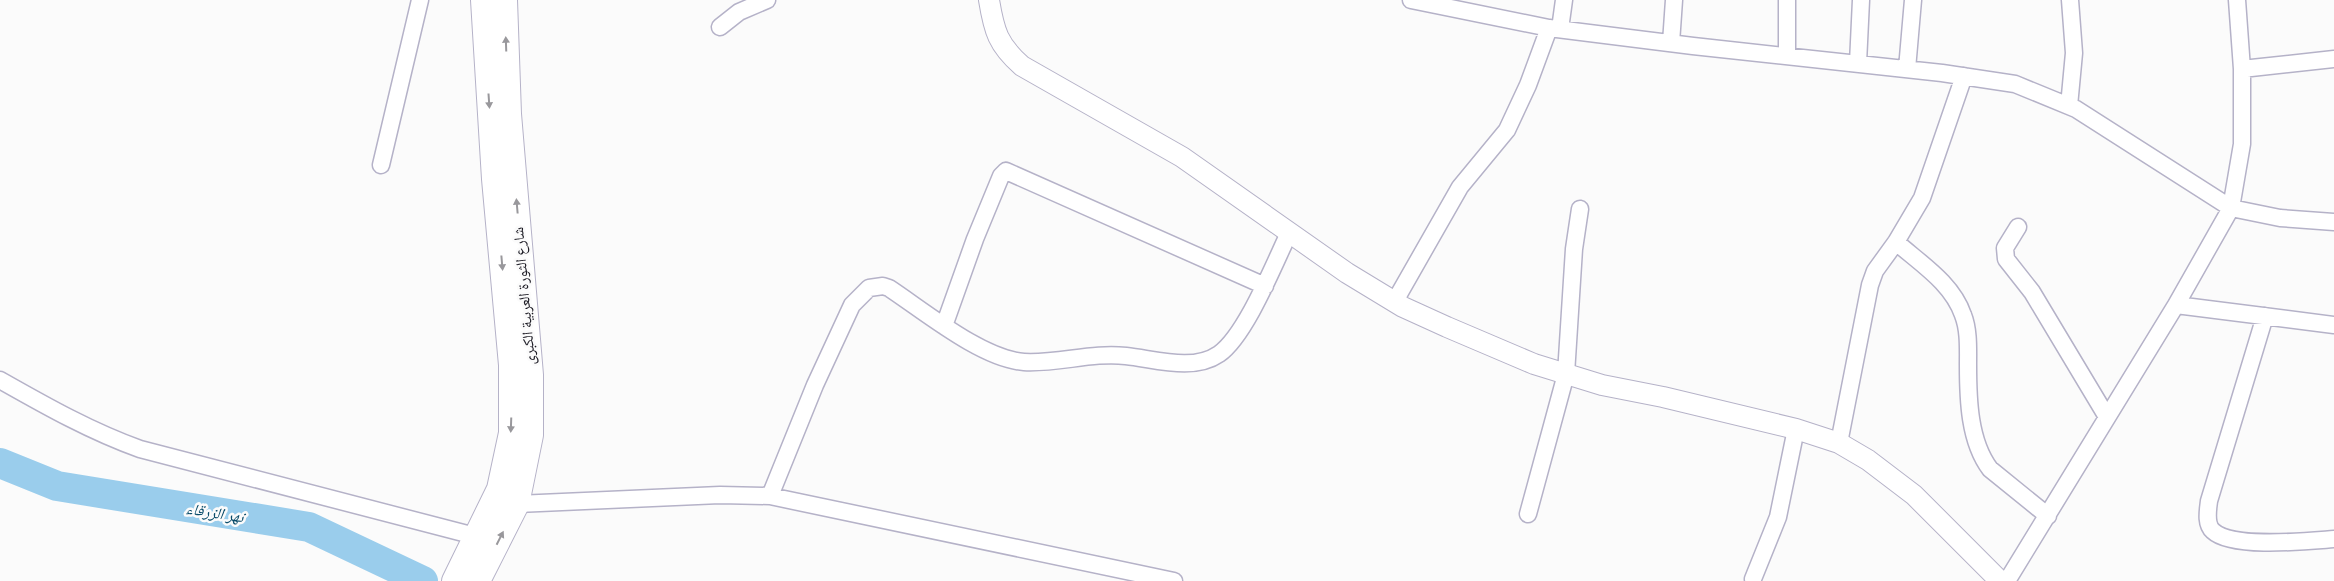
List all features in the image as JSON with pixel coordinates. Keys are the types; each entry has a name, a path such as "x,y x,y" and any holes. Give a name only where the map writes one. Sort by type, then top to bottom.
{"main road":[{"name":"شارع الثورة العربية الكبرى","path":"463,580 475,536 501,482 511,433 512,401 494,179 483,0"},
{"name":"شارع الثورة العربية الكبرى","path":"463,580 517,504 531,435 532,384 509,114 505,0"}],"street":[{"path":"381,165 420,0"},
{"path":"720,26 739,12 767,0"},
{"path":"989,0 998,39 1006,52 1022,66 1182,157 1346,273 1395,301 1478,341 1534,364 1602,385 1663,397 1796,429 1839,443 1868,460 1914,495 2000,581"},
{"path":"1411,0 1464,5 1554,28 1907,69 2015,84 2069,106 2231,208 2280,218 2334,222"},
{"path":"1395,301 1460,187 1507,130 1554,28 1564,0"},
{"path":"1671,43 1674,0"},
{"path":"1787,0 1787,56"},
{"path":"1858,64 1861,0"},
{"path":"1907,69 1913,0"},
{"path":"2069,106 2074,53 2070,0"},
{"path":"2007,581 2176,304 2231,208 2242,144 2242,69 2237,0"},
{"path":"2242,69 2334,59"},
{"path":"1839,443 1870,285 1875,271 1896,242 1922,198 1964,76"},
{"path":"944,326 975,239 1001,176 1006,171 1265,286"},
{"path":"1528,514 1566,374 1574,249 1580,209"},
{"path":"2018,226 2005,248 2006,259 2032,292 2107,417"},
{"path":"770,496 815,385 852,305 863,291 876,286 889,288 956,335 1009,359 1023,362 1067,360 1100,355 1180,363 1201,361 1220,353 1232,342 1265,286 1289,233"},
{"path":"1896,242 1946,285 1964,316 1968,352 1968,387 1976,444 1983,460 1990,469 2048,516"},
{"path":"2176,304 2334,325"},
{"path":"2265,316 2209,501 2208,518 2211,530 2223,537 2269,543 2334,539"},
{"path":"0,380 68,419 109,438 140,449 475,536"},
{"path":"1753,579 1778,517 1796,429"},
{"path":"517,504 720,495 770,496 1174,581"}],"waterway":[{"name":"نهر الزرقاء","path":"0,463 57,486 309,527 423,581"}]}
